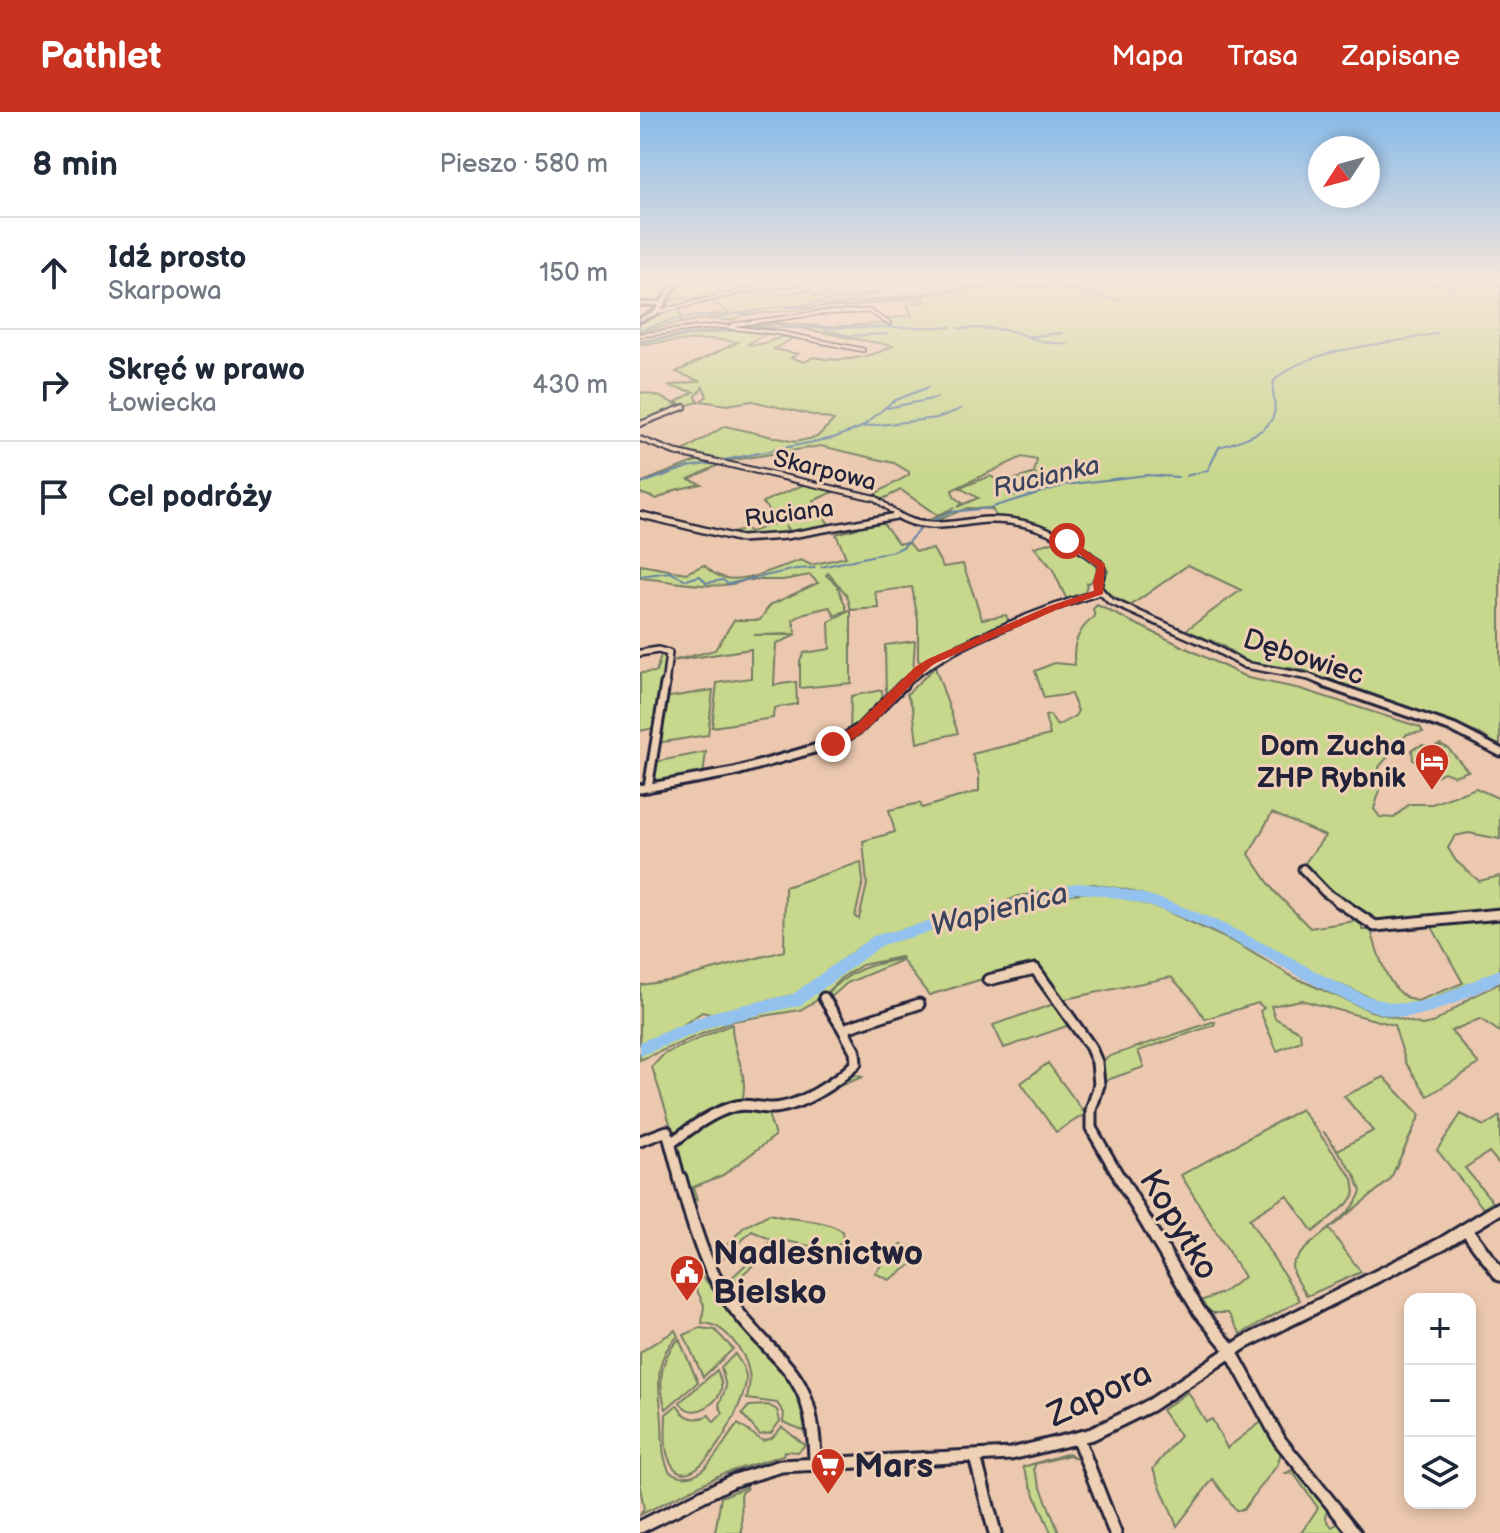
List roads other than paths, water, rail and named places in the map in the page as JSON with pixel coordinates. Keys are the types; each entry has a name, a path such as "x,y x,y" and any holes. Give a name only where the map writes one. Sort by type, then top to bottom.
{"street":[{"path":"845,346 863,350"},
{"path":"640,424 684,407"},
{"name":"Skarpowa","path":"640,439 674,452 870,496 881,501 896,516 927,525 1003,518 1041,525 1099,563 1102,569 1097,583 1099,592"},
{"name":"Ruciana","path":"640,514 741,539 786,536 896,516"},
{"path":"640,653 660,650 669,653 670,657 644,789 734,772 838,742 860,728 926,664 1053,608 1099,592"},
{"name":"Dębowiec","path":"1099,592 1110,601 1207,644 1245,665 1314,679 1363,699 1455,729 1500,752"},
{"path":"1303,869 1325,892 1375,926 1500,914"},
{"name":"Kopytko","path":"988,980 1035,969 1090,1046 1101,1082 1089,1115 1091,1128 1199,1311 1230,1351 1291,1457 1355,1533"},
{"path":"640,1141 669,1137 713,1114 742,1104 782,1106 848,1072 854,1066 856,1057 824,998"},
{"path":"843,1029 919,1004"},
{"path":"669,1137 715,1279 749,1324 794,1369 806,1393 816,1433 815,1463"},
{"name":"Zapora","path":"640,1527 745,1476 781,1466 975,1457 1034,1451 1078,1439 1136,1414 1230,1351 1466,1229 1500,1208"},
{"path":"1466,1229 1500,1275"},
{"path":"1078,1439 1115,1533"},
{"path":"975,1457 995,1533"}],"waterway":[{"name":"Rucianka","path":"1186,476 1208,470 1219,447 1251,436 1266,427 1274,414 1274,381 1289,369 1329,353 1362,346"},
{"path":"863,426 893,401 929,387"},
{"path":"887,408 937,398"},
{"path":"720,461 833,438 862,427 937,418 961,409"},
{"path":"640,484 688,467 714,463"},
{"name":"Rucianka","path":"930,522 950,512 989,508 1065,485 1146,475 1178,477"},
{"name":"Rucianka","path":"821,567 894,551 903,547 922,527"},
{"name":"Rucianka","path":"640,576 670,572 686,580 700,576 706,583 723,580 728,584 796,569 815,568"},
{"name":"Wapienica","path":"640,1049 715,1018 796,1000 878,940 1076,888 1106,889 1171,907 1358,998 1388,1009 1409,1010 1432,1005 1500,975"}],"place":[{"name":"Dom Zucha ZHP Rybnik","path":"1432,792"},
{"name":"Nadleśnictwo Bielsko","path":"687,1303"},
{"name":"Mars","path":"828,1496"}]}
